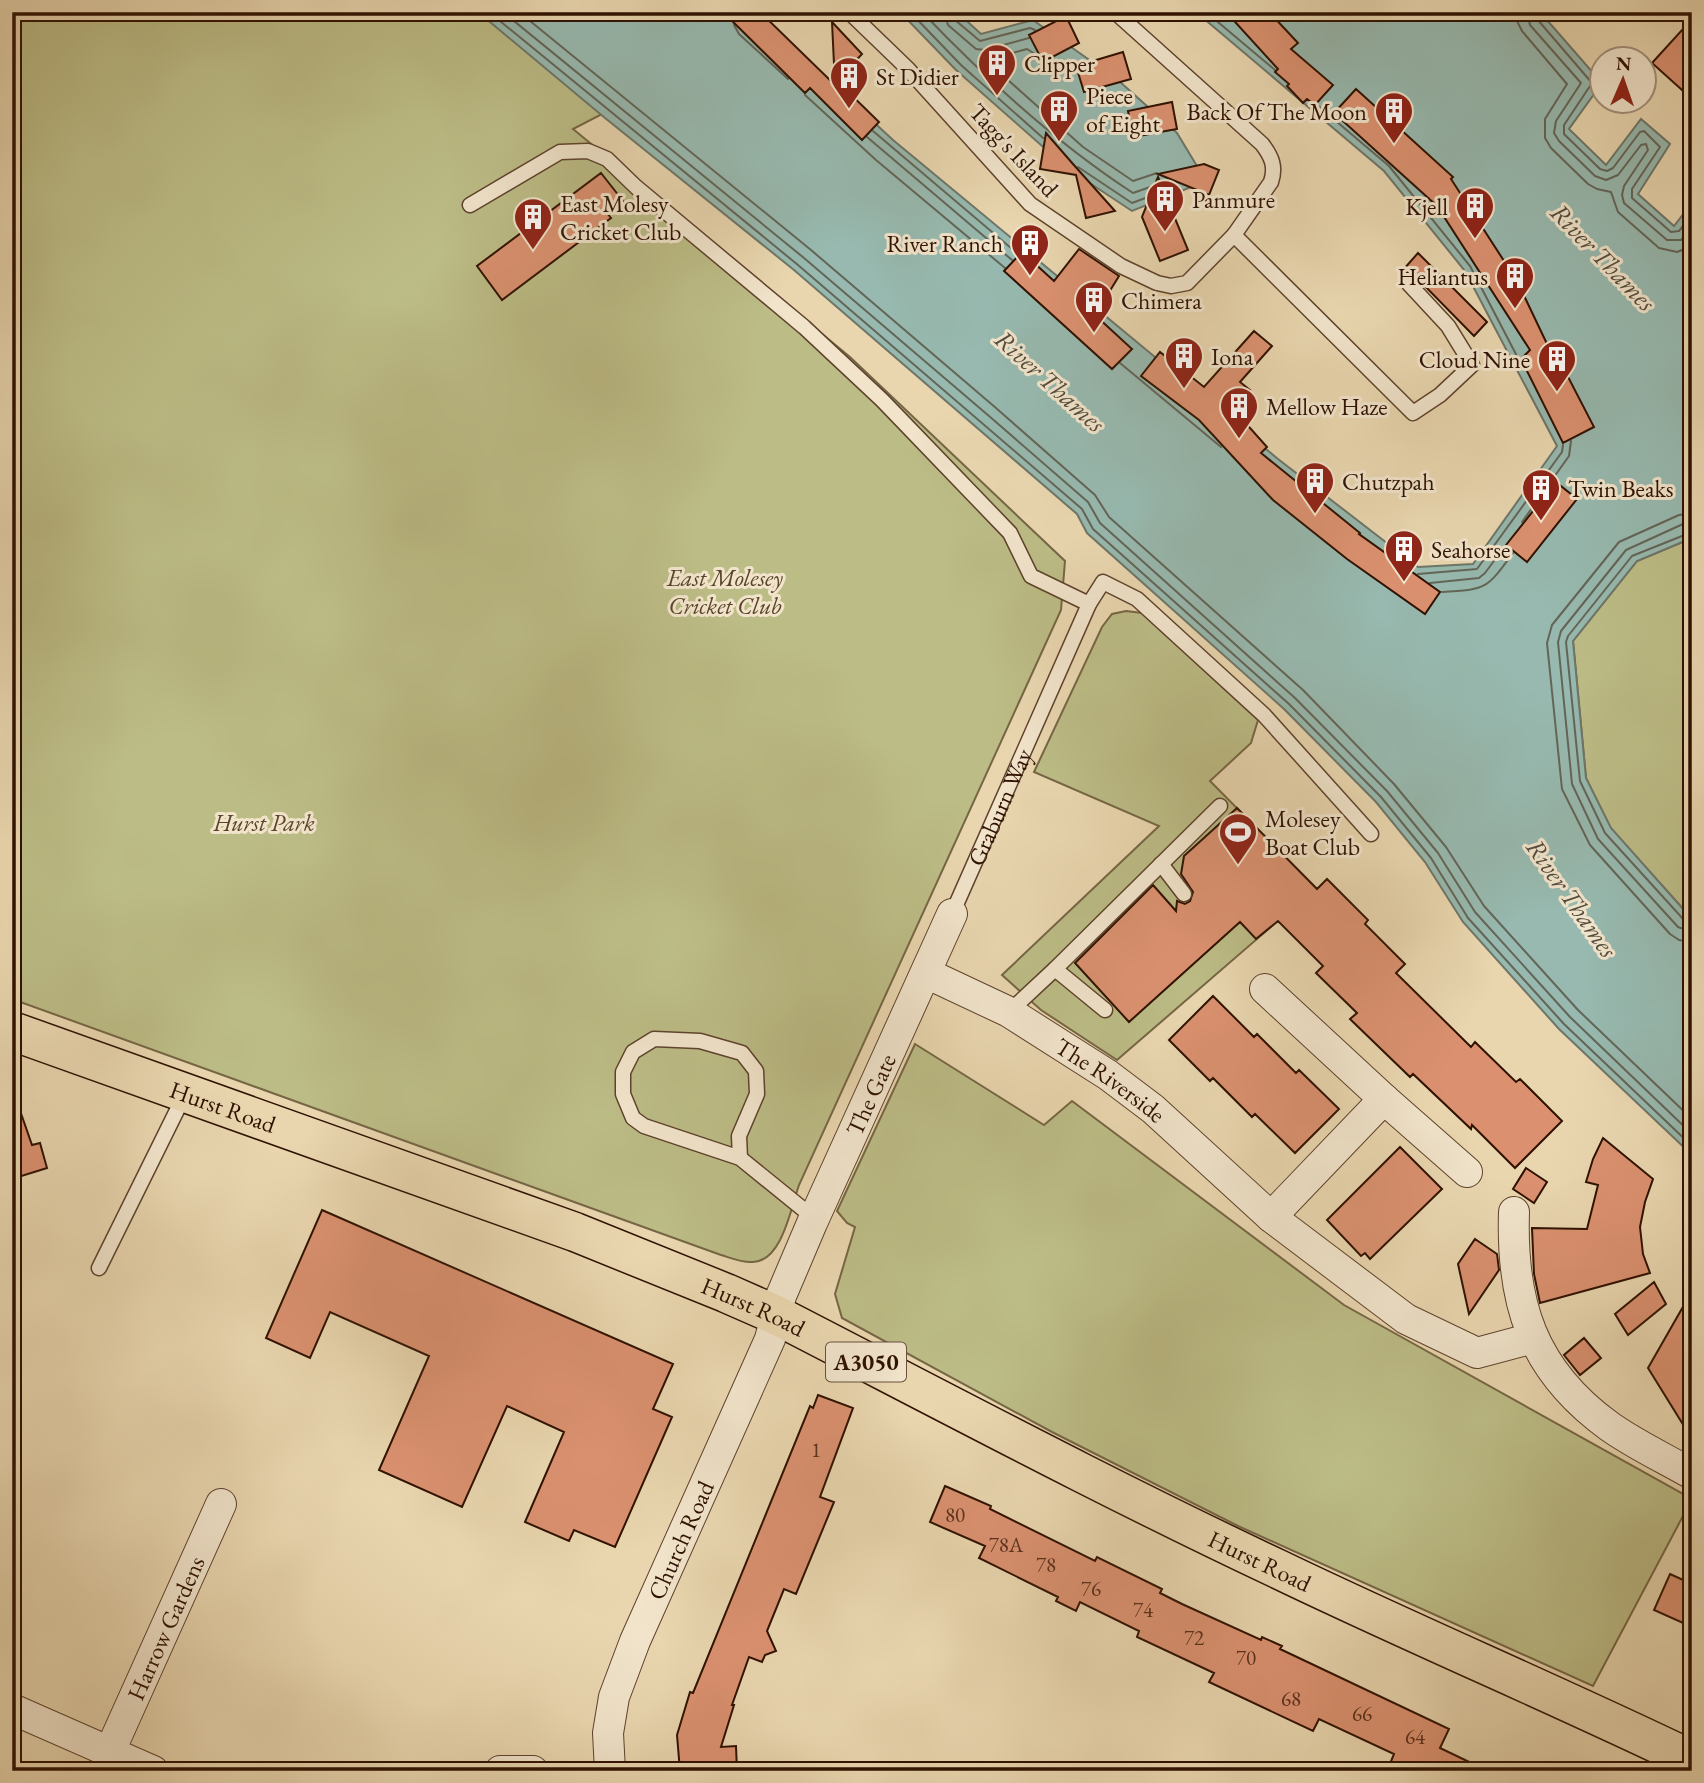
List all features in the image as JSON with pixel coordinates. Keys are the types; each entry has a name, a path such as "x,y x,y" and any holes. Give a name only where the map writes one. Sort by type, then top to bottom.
{"main road":[{"name":"Hurst Road","path":"12,1031 575,1232 726,1293 776,1315 1056,1462 1190,1527 1404,1629 1692,1760"}],"street":[{"name":"Graburn Way","path":"898,1031 952,914"},
{"name":"The Riverside","path":"926,974 1009,1012 1108,1075 1153,1109 1271,1217 1406,1319 1477,1353 1533,1339"},
{"path":"1265,989 1384,1100 1467,1172"},
{"name":"The Gate","path":"814,1218 898,1031"},
{"path":"1271,1217 1384,1100"},
{"path":"1514,1212 1513,1243 1522,1311 1533,1339 1556,1375 1582,1404 1610,1427 1692,1474"},
{"path":"776,1315 784,1288 814,1218"},
{"name":"Church Road","path":"610,1771 608,1733 614,1697 635,1641 770,1339 776,1315"},
{"name":"Harrow Gardens","path":"110,1751 221,1504"},
{"path":"12,1709 153,1771"},
{"path":"500,1771 533,1771"}],"lane":[{"name":"Tagg's Island","path":"849,12 907,68 1030,204 1121,266 1157,283 1171,286 1187,283 1234,235 1271,182 1274,163 1262,144 1115,12"},
{"path":"470,205 559,152 588,151 607,159 636,187 804,327 882,400 1010,533 1031,576 1089,604"},
{"path":"1234,235 1413,413 1440,395 1472,365 1448,326 1409,284"},
{"name":"Graburn Way","path":"952,914 1089,604 1103,582 1137,598 1264,715 1371,834"},
{"path":"1009,1012 1220,806"},
{"path":"1161,864 1184,894"},
{"path":"1055,969 1105,1010"},
{"path":"740,1158 739,1136 757,1094 756,1070 742,1053 700,1041 654,1039 633,1052 623,1072 623,1094 633,1118 645,1126 740,1158 814,1218"},
{"path":"99,1268 185,1093"}],"green space":[{"name":"Hurst Park","path":"12,12 515,12 610,110 573,129 850,357 1065,561 1061,610 799,1185 784,1232 771,1253 763,1259 745,1262 721,1255 12,999"},
{"path":"1692,538 1692,919 1610,828 1586,778 1573,641 1637,561"},
{"path":"1126,611 1142,613 1258,720 1251,743 1210,781 1316,888 1117,1060 1041,1010 1002,975 1159,826 1034,772 1102,627 1112,614"},
{"path":"915,1044 1044,1125 1072,1101 1344,1305 1692,1499 1593,1686 1238,1526 1052,1432 842,1318 835,1294 855,1227 847,1223 837,1211"}],"water":[{"name":"River Thames","path":"478,12 755,12 893,140 1278,459 1418,567 1473,564 1557,446 1465,271 1384,171 1196,12 1540,12 1588,67 1588,103 1569,129 1606,165 1641,119 1670,144 1638,194 1674,226 1692,203 1692,538 1637,561 1573,641 1586,778 1611,828 1692,919 1692,1155 1559,1029 1463,922 1425,862 1376,802 1284,709 1087,533 1077,514 794,270"},
{"path":"900,12 957,12 981,34 1033,20 1119,81 1177,133 1206,181 1132,211 1067,168 956,70"}],"building":[{"path":"723,12 760,12 835,85 832,22 862,54 837,81 879,122 862,140 810,88 805,93"},
{"path":"1226,12 1269,12 1298,43 1291,49 1333,85 1315,105 1307,99 1303,103 1287,86 1289,84 1275,72 1278,69"},
{"path":"1066,16 1079,43 1043,62 1029,35"},
{"path":"1692,19 1692,99 1658,68 1658,56"},
{"path":"1123,52 1131,79 1084,92 1076,66"},
{"path":"1356,89 1453,177 1451,179 1517,281 1548,346 1551,344 1594,427 1563,443 1521,359 1530,350 1437,206 1334,113"},
{"path":"1172,102 1177,129 1133,137 1128,111"},
{"path":"1046,133 1115,211 1086,218 1076,175 1040,169"},
{"path":"1204,164 1219,170 1209,195 1158,174"},
{"name":"East Molesy Cricket Club","path":"601,173 623,201 607,213 611,218 502,300 477,266"},
{"name":"Panmure","path":"1158,177 1188,250 1160,261 1142,217"},
{"path":"1079,249 1119,276 1095,315 1132,349 1112,369 1004,271 1022,252 1054,281"},
{"path":"1418,253 1487,322 1474,336 1416,277 1403,270"},
{"path":"1254,331 1272,346 1240,382 1250,390 1233,409 1267,447 1261,453 1359,534 1440,592 1425,614 1347,559 1273,500 1199,420 1141,376 1160,352 1204,387"},
{"name":"Twin Beaks","path":"1556,482 1577,499 1527,562 1506,545"},
{"path":"1237,808 1317,889 1327,879 1368,920 1365,924 1405,964 1396,973 1471,1047 1475,1042 1516,1082 1520,1079 1562,1121 1515,1168 1472,1125 1471,1129 1413,1074 1410,1077 1350,1019 1357,1013 1316,973 1323,966 1278,921 1256,939 1240,922 1129,1022 1075,963 1153,885 1176,911 1177,901 1185,904 1190,901 1193,892 1181,874 1184,856"},
{"path":"1213,996 1254,1037 1257,1034 1296,1073 1299,1070 1339,1109 1295,1153 1255,1114 1252,1117 1213,1078 1210,1081 1169,1040"},
{"path":"16,1099 32,1145 40,1143 47,1168 12,1179 12,1100"},
{"path":"1603,1138 1653,1179 1640,1227 1643,1254 1650,1273 1540,1303 1534,1274 1532,1228 1587,1229 1598,1185 1586,1182"},
{"path":"1400,1147 1442,1189 1370,1259 1365,1253 1361,1256 1327,1220"},
{"path":"1526,1168 1547,1182 1534,1203 1513,1189"},
{"path":"322,1210 673,1364 653,1409 672,1417 615,1547 574,1530 569,1541 525,1522 564,1432 507,1406 462,1507 379,1470 429,1356 330,1312 310,1358 266,1338"},
{"path":"1475,1239 1497,1254 1499,1270 1469,1314 1458,1264"},
{"path":"1654,1282 1666,1304 1628,1335 1615,1314"},
{"path":"1692,1291 1692,1439 1648,1368"},
{"path":"1584,1338 1601,1358 1580,1375 1564,1355"},
{"path":"818,1395 853,1408 820,1497 834,1502 796,1594 784,1589 767,1631 776,1651 765,1655 762,1662 749,1657 721,1747 736,1746 737,1771 680,1771 677,1735 690,1692 693,1693 810,1406 813,1408"},
{"path":"945,1486 991,1506 990,1509 1095,1561 1097,1557 1162,1589 1160,1593 1182,1604 1261,1640 1262,1637 1282,1646 1280,1649 1449,1729 1440,1748 1488,1771 1387,1771 1394,1754 1319,1719 1313,1731 1209,1682 1214,1673 1137,1637 1139,1631 1080,1602 1076,1611 1056,1601 1058,1597 979,1558 985,1546 930,1522"},
{"path":"1670,1574 1692,1584 1692,1627 1654,1610"}],"place":[{"name":"Clipper","path":"997,97"},
{"name":"St Didier","path":"849,110"},
{"name":"Piece of Eight","path":"1059,143"},
{"name":"Back Of The Moon","path":"1394,145"},
{"name":"Panmure","path":"1165,233"},
{"name":"Kjell","path":"1475,240"},
{"name":"East Molesy Cricket Club","path":"533,251"},
{"name":"River Ranch","path":"1030,277"},
{"name":"Heliantus","path":"1515,310"},
{"name":"Chimera","path":"1094,334"},
{"name":"Iona","path":"1184,390"},
{"name":"Cloud Nine","path":"1557,393"},
{"name":"Mellow Haze","path":"1239,440"},
{"name":"Chutzpah","path":"1315,515"},
{"name":"Twin Beaks","path":"1541,522"},
{"name":"Seahorse","path":"1404,583"},
{"name":"Molesey Boat Club","path":"1238,866"}],"park label":[{"name":"East Molesey Cricket Club","path":"725,591"}]}
